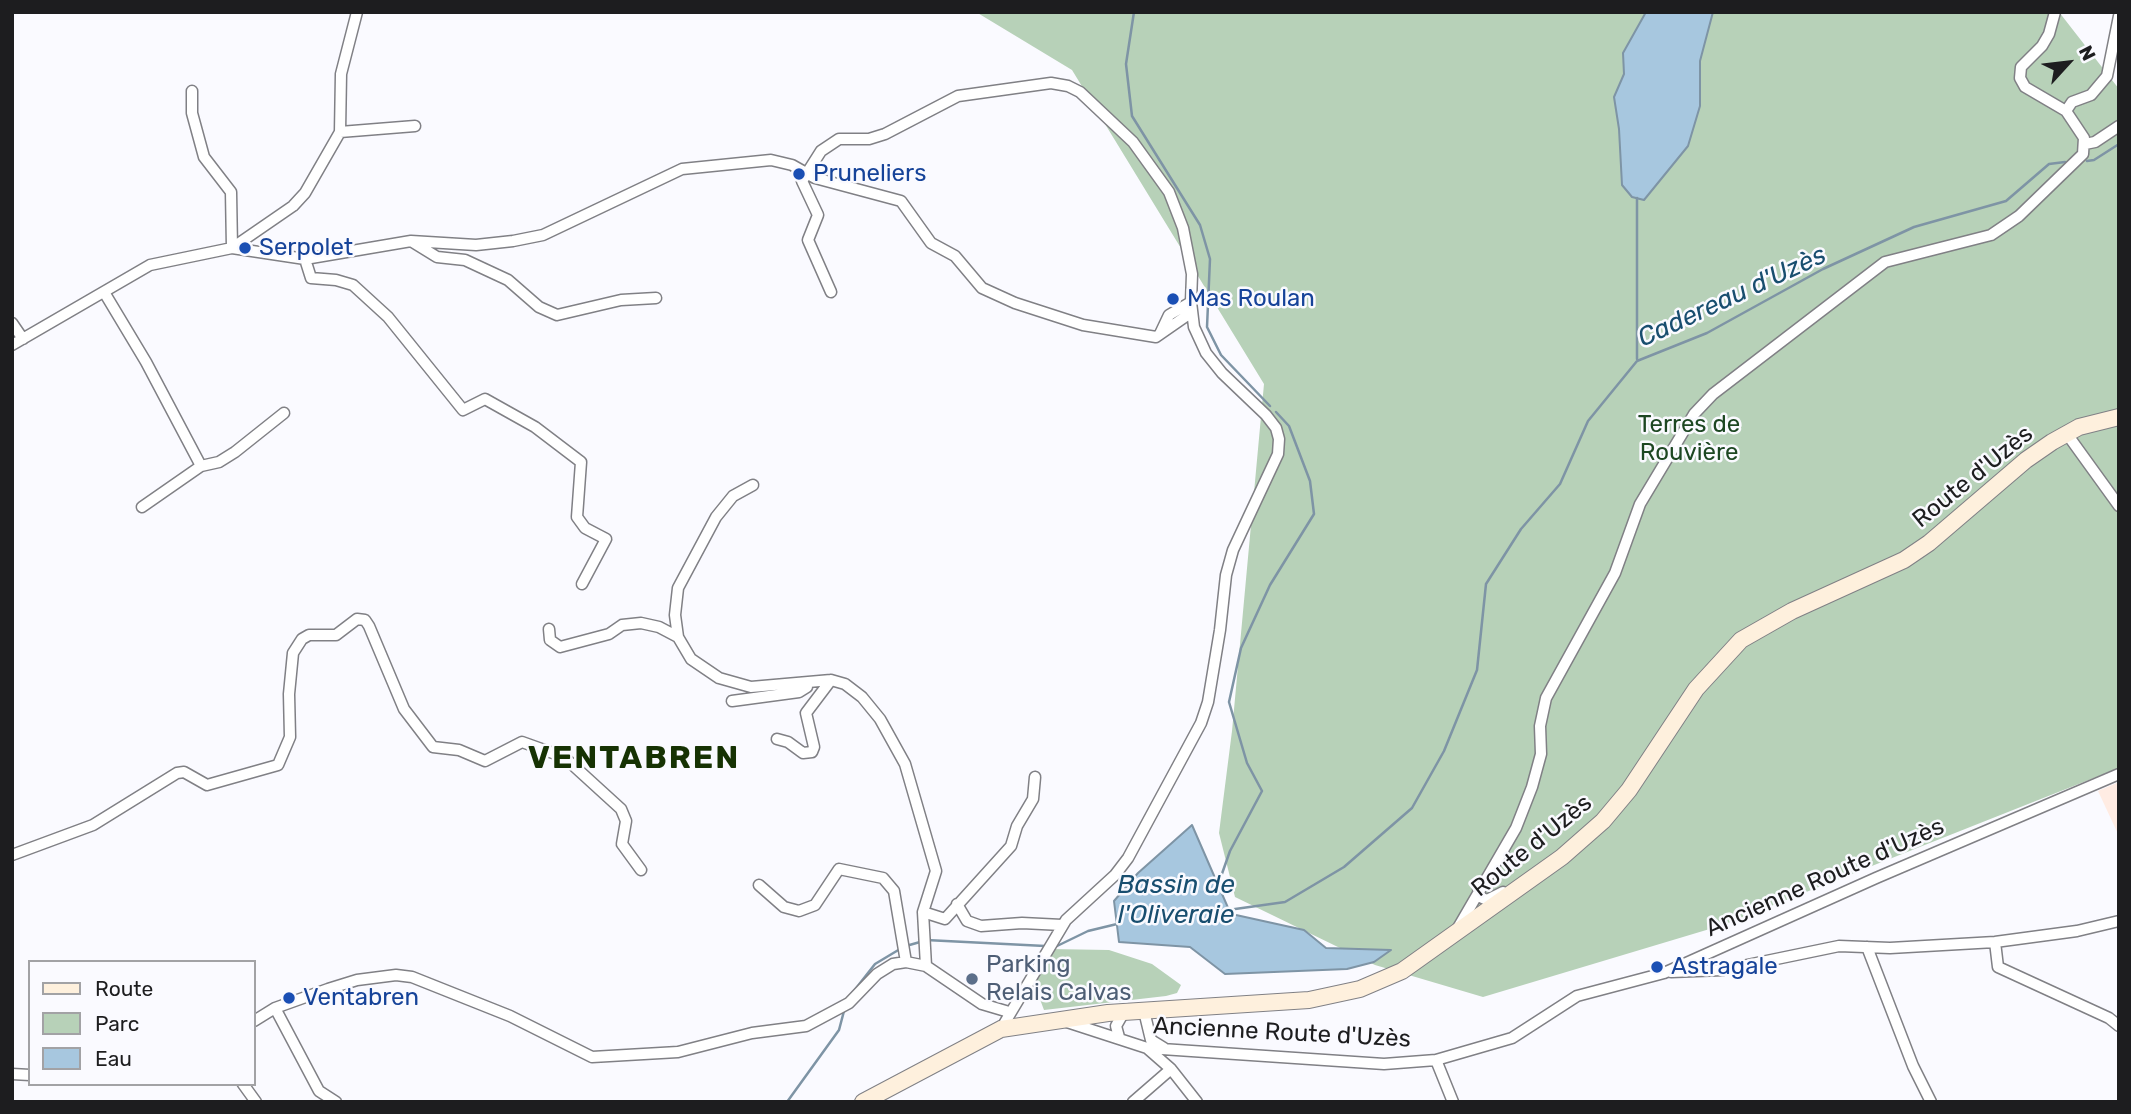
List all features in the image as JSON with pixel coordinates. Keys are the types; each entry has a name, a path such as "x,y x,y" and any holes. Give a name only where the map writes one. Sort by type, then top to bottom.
{"main road":[{"name":"Route d'Uzès","path":"863,1102 1002,1030 1058,1019 1124,1012 1309,1000 1360,989 1402,971 1529,881 1603,821 1629,790 1696,689 1741,640 1792,611 1903,560 1953,524 2026,460 2067,434 2119,417"}],"street":[{"path":"232,248 293,206 305,193 340,132 341,74 357,12"},
{"path":"1454,935 1478,888 1516,828 1532,788 1541,754 1540,726 1546,698 1615,573 1640,504 1694,414 1713,394 1885,262 1977,240 2006,227 2083,154 2085,144 2080,130 2066,111 2032,92 2020,78 2021,67 2042,46 2049,34 2055,12"},
{"path":"2066,111 2072,102 2091,94 2107,76 2119,16"},
{"path":"831,292 807,240 818,215 802,181 821,151 839,139 869,139 885,134 945,100 969,93 1051,83 1068,86 1080,92 1133,142 1170,192 1183,229 1192,274 1191,307 1194,327 1206,353 1276,428 1278,454 1233,550 1226,575 1218,643 1201,723 1128,858 1115,875 1062,925 1009,1012 1002,1030"},
{"path":"192,91 192,113 204,157 231,192 232,248"},
{"path":"340,132 415,126"},
{"path":"2085,144 2095,142 2119,126"},
{"path":"12,345 150,265 232,248 305,259 411,241 476,245 543,235 682,169 771,160 792,165 804,174 901,201 931,243 955,256 982,288 1015,303 1083,325 1156,337 1191,307"},
{"path":"411,241 437,257 465,260 508,280 538,307 557,315 621,300 656,298"},
{"path":"305,259 311,278 336,280 353,285 371,301 413,346 463,410 485,399 535,426 581,462 577,517 585,528 606,539 582,584"},
{"path":"104,292 146,362 201,466"},
{"path":"12,323 23,339"},
{"path":"142,507 201,466 219,462 235,452 284,413"},
{"path":"2067,434 2119,506"},
{"path":"753,485 733,496 716,517 678,588 675,615 678,637 691,659 719,678 751,687 813,684 831,680 845,684 862,697 880,719 905,764 936,871 923,912 922,942 926,966"},
{"path":"12,855 93,825 177,773 184,772 207,785 278,765 290,737 293,653 302,639 309,635 336,635 357,620 365,620 404,709 433,747 459,750 485,761 522,742 565,757 621,809 626,821 622,844 642,870"},
{"path":"549,629 550,640 560,647 609,634 622,625 659,627 678,637"},
{"path":"777,739 788,742 803,753 812,752 814,747 806,713 831,680"},
{"path":"732,701 799,692 813,684"},
{"name":"Ancienne Route d'Uzès","path":"1058,1019 1147,1048 1384,1064 1436,1060 1523,1033 1577,996 1664,973 2119,774"},
{"path":"923,912 945,919 1011,846 1017,826 1032,799 1035,777"},
{"path":"759,885 784,907 799,911 815,905 839,869 883,878 894,891 906,962"},
{"path":"1478,888 1480,897 1487,900 1529,881"},
{"path":"1478,888 1478,919"},
{"path":"1470,903 1478,919"},
{"path":"957,904 967,921 981,926 1021,923 1062,925"},
{"path":"1664,973 1723,970 1839,946 1995,942 2077,931 2119,921"},
{"path":"1995,942 1998,967 2109,1018 2119,1026"},
{"path":"1867,947 1913,1066 1931,1102"},
{"path":"256,1020 275,1008 356,980 404,976 535,1027 583,1054 601,1057 678,1052 752,1033 806,1026 845,1005 877,974 893,964 906,962 926,966 982,1004 1009,1012"},
{"path":"275,1008 318,1091 336,1102"},
{"path":"1144,1011 1151,1040 1166,1050"},
{"path":"1119,1037 1116,1026 1124,1012"},
{"path":"1131,1042 1138,1039 1146,1028"},
{"path":"1147,1048 1171,1069 1197,1102"},
{"path":"1436,1060 1453,1102"},
{"path":"1133,1102 1171,1069"},
{"path":"244,1086 256,1102"}],"shaded area":[{"path":"2119,782 2119,836 2098,791"}],"green space":[{"name":"Terres de Rouvière","path":"976,12 2059,12 2119,89 2119,768 1723,925 1483,997 1375,965 1235,897 1219,833 1232,731 1264,384 1072,70"},
{"name":"Bassin de l'Oliveraie","path":"1050,949 1109,950 1152,964 1181,985 1177,993 1166,996 1044,1010 1032,978"}],"water":[{"path":"1646,12 1713,12 1700,61 1700,106 1688,146 1644,200 1632,197 1622,185 1614,97 1624,74 1623,53"},
{"name":"Bassin de l'Oliveraie","path":"1192,825 1229,910 1236,915 1304,930 1326,948 1391,950 1374,962 1347,969 1225,974 1190,947 1119,942 1114,901 1138,873"}],"waterway":[{"path":"1134,12 1126,64 1132,116 1200,225 1210,259 1207,327 1221,355 1270,406"},
{"name":"Cadereau d'Uzès","path":"2087,161 2094,160 2119,144"},
{"name":"Cadereau d'Uzès","path":"1228,910 1285,902 1344,867 1412,808 1444,751 1477,670 1486,584 1521,529 1560,484 1588,421 1637,361 1707,333 1823,269 1914,227 2006,201 2049,164 2065,162"},
{"path":"1637,198 1637,359"},
{"path":"1218,885 1230,851 1262,791 1247,763 1229,702 1241,648 1270,585 1314,514 1310,481 1289,426 1276,412"},
{"name":"Cadereau d'Uzès","path":"1055,947 1088,931 1117,924"},
{"name":"Cadereau d'Uzès","path":"926,940 1045,946"},
{"name":"Cadereau d'Uzès","path":"906,946 920,942"},
{"name":"Cadereau d'Uzès","path":"846,1001 875,964 900,949"},
{"name":"Cadereau d'Uzès","path":"787,1102 839,1030 844,1011"}],"place":[{"name":"Pruneliers","path":"799,174"},
{"name":"Serpolet","path":"245,248"},
{"name":"Mas Roulan","path":"1173,299"},
{"name":"Astragale","path":"1657,967"},
{"name":"Parking Relais Calvas","path":"972,979"},
{"name":"Ventabren","path":"289,998"}],"district":[{"name":"VENTABREN","path":"634,759"}]}
